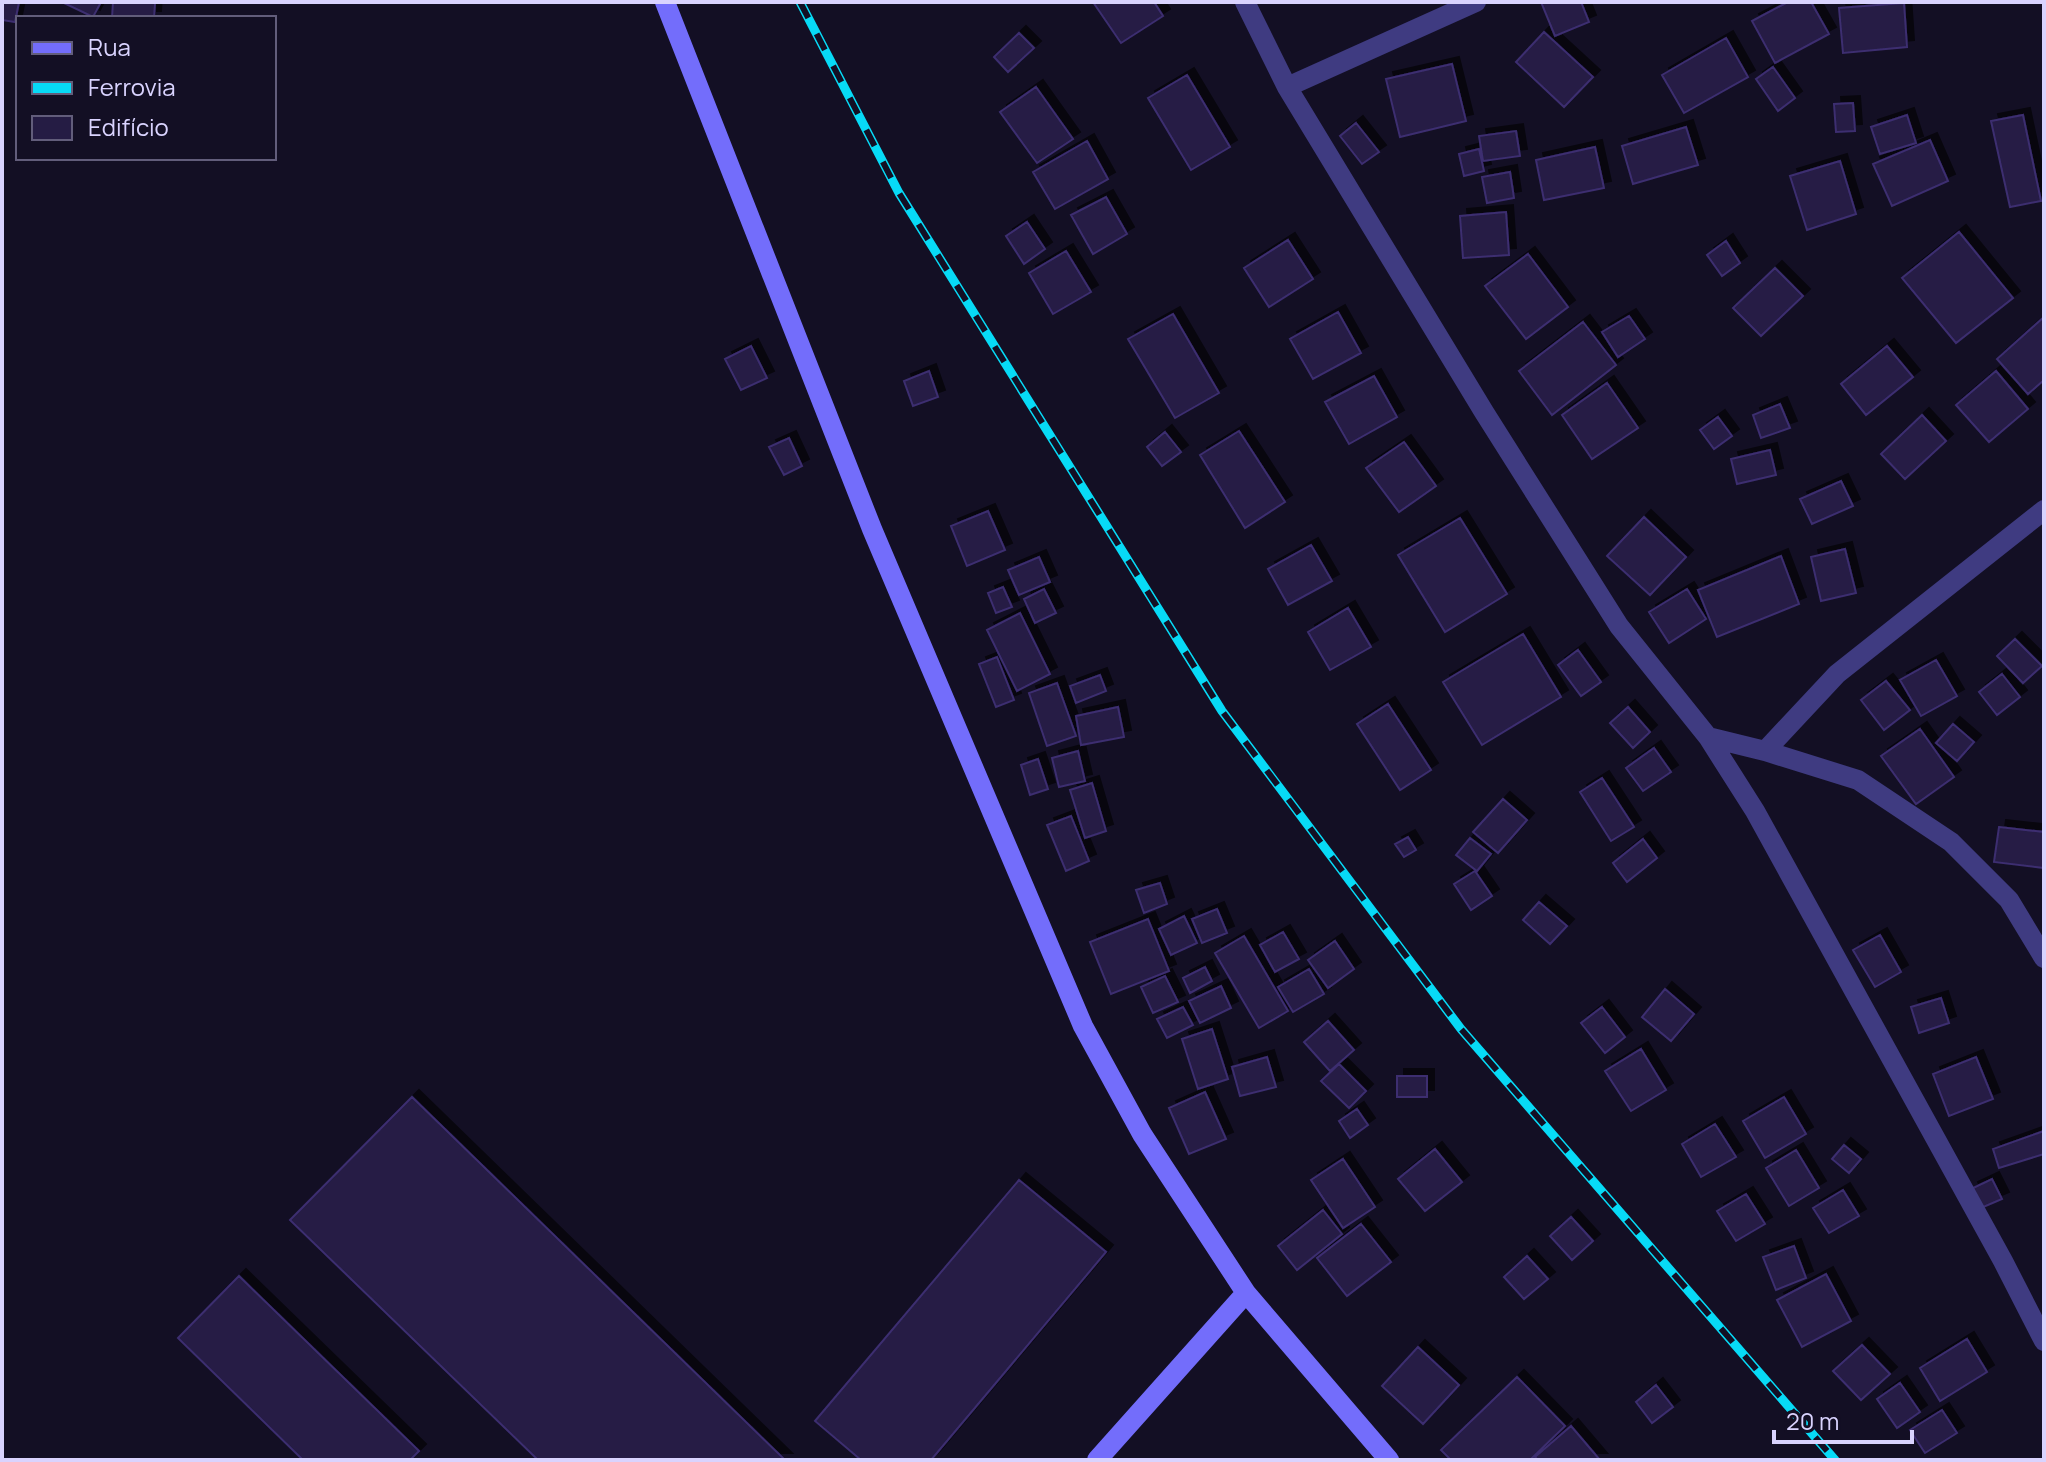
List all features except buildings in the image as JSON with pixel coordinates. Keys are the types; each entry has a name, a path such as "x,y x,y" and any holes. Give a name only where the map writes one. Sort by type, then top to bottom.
{"street":[{"path":"665,2 872,529 1083,1026 1142,1134 1246,1293 1389,1460"},
{"path":"1245,2 1287,87 1476,399 1619,626 1708,737 1755,811 2044,1341"},
{"path":"1287,87 1476,2"},
{"path":"1765,751 1837,674 2044,510"},
{"path":"1708,737 1858,780 1951,842 2009,900 2044,958"},
{"path":"1097,1460 1246,1293"}],"railway":[{"path":"800,2 899,193 1222,711 1461,1029 1835,1460"}]}
